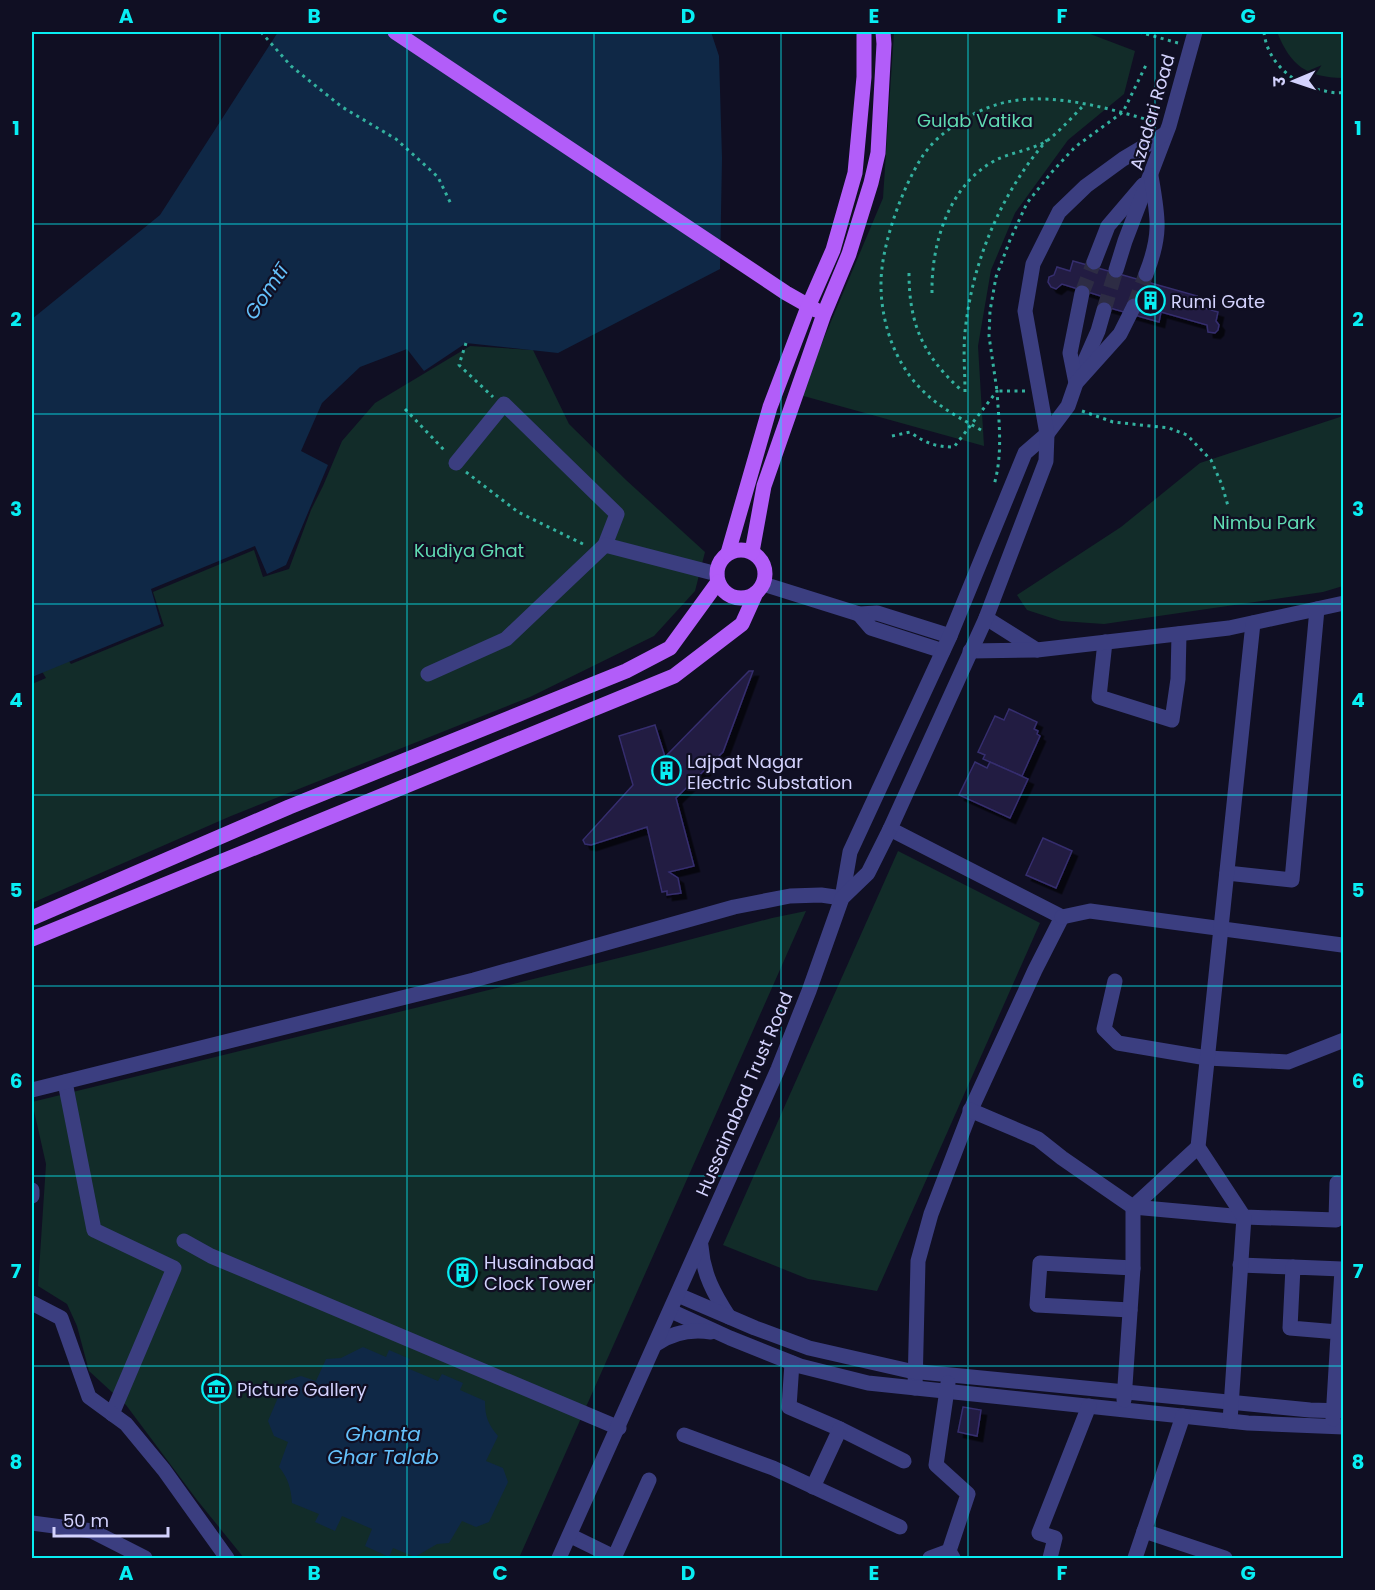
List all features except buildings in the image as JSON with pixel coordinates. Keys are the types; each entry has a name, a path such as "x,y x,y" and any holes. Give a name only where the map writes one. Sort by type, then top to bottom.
{"main road":[{"path":"395,32 786,293 824,314"},
{"path":"728,553 770,407 808,307 833,250 855,173 864,77 864,32"},
{"path":"752,552 764,486 824,314 849,254 878,153 883,32"},
{"path":"32,918 289,807 626,671 670,648 717,578 722,559 728,553 736,550 752,552 764,564 765,573 760,589 742,624 674,676 32,939"},
{"path":"717,578 721,589 734,598 742,599 760,589"}],"street":[{"name":"Azadari Road","path":"1146,274 1155,251 1158,219 1151,176 1167,130 1193,39"},
{"name":"Hussainabad Trust Road","path":"559,1558 571,1536 778,1069 842,898 868,873 890,829 986,618 1046,461 1047,434 1025,311 1033,264 1059,212 1086,186 1167,130"},
{"path":"1094,262 1108,225 1151,176"},
{"path":"1116,270 1151,176"},
{"path":"1076,383 1070,353 1082,293"},
{"path":"1076,383 1120,334 1134,306"},
{"path":"32,1090 474,980 735,907 790,896 821,895 842,898 850,852 950,636 1025,453 1047,434 1068,406 1104,310"},
{"path":"429,674 506,639 602,549 617,514 504,404 456,463"},
{"path":"602,549 717,578"},
{"path":"760,589 859,614 877,613 950,636"},
{"path":"970,651 1038,650 1229,628 1344,603"},
{"path":"1227,873 1292,880 1317,609"},
{"path":"859,614 871,628 943,651"},
{"path":"986,618 1038,650"},
{"path":"1230,1421 1244,1217 1198,1147 1253,622"},
{"path":"1105,642 1099,697 1172,720 1178,679 1179,634"},
{"path":"890,829 1062,917 1090,911 1342,945"},
{"path":"915,1388 918,1261 931,1214 970,1110 1062,917"},
{"path":"1115,981 1104,1029 1118,1042 1207,1058 1288,1062 1344,1040"},
{"path":"65,1082 94,1230 174,1268 112,1414"},
{"path":"970,1110 1038,1139 1133,1207 1244,1217 1336,1220 1337,1183"},
{"path":"1123,1410 1133,1268 1133,1207 1198,1147"},
{"path":"32,1190 32,1196"},
{"path":"184,1241 211,1256 619,1428"},
{"path":"700,1243 702,1263 708,1281 729,1317"},
{"path":"1130,1310 1037,1305 1040,1263 1133,1268"},
{"path":"671,1311 792,1363 868,1383 1230,1421 1338,1427 1338,1332 1342,1269 1240,1265"},
{"path":"1293,1267 1290,1328 1338,1332"},
{"path":"678,1295 809,1348 917,1371 1339,1411"},
{"path":"32,1303 61,1318 90,1397 126,1424 164,1470 227,1558"},
{"path":"656,1344 677,1333 701,1331 720,1333"},
{"path":"792,1363 789,1407 904,1461"},
{"path":"930,1558 951,1555 968,1494 936,1465 949,1374"},
{"path":"1050,1558 1055,1538 1039,1533 1089,1406"},
{"path":"1134,1558 1184,1416"},
{"path":"813,1487 840,1429"},
{"path":"684,1435 772,1468 900,1527"},
{"path":"571,1536 614,1558 649,1480"},
{"path":"32,1523 92,1531 117,1552 145,1558"},
{"path":"1144,1531 1225,1558"}],"path":[{"path":"261,32 291,66 342,107 396,139 438,177 451,204"},
{"path":"1139,32 1193,39"},
{"path":"1264,32 1274,60 1291,78 1310,89 1344,92"},
{"path":"981,430 946,410 922,392 902,364 890,338 882,303 882,268 892,226 902,197 922,157 954,126 980,110 1012,101 1052,98 1123,112 1167,130"},
{"path":"965,392 964,332 973,287 1002,205 1027,163 1047,140 1084,105"},
{"path":"932,293 935,252 949,211 960,192 972,177 993,161 1047,140"},
{"path":"909,273 911,313 918,335 941,372 960,389"},
{"path":"466,343 459,365 503,406"},
{"path":"892,436 910,432 923,442 938,447 954,447 997,391 999,469"},
{"path":"1068,406 1113,422 1169,428 1187,435 1211,460 1228,506"},
{"path":"405,409 456,463 518,512 602,549"}],"green space":[{"name":"Gulab Vatika","path":"894,32 1085,32 1135,51 1124,94 1068,140 1015,213 991,270 978,346 984,446 800,395 883,198"},
{"path":"1277,32 1343,32 1343,78 1319,75 1301,67 1288,53"},
{"name":"Kudiya Ghat","path":"470,346 533,350 569,424 705,552 695,591 654,636 530,697 231,816 32,903 32,684 46,678 34,658 58,646 71,664 164,626 153,592 254,550 263,577 289,569 311,510 342,441 375,403"},
{"name":"Nimbu Park","path":"1343,416 1343,586 1323,592 1104,624 1061,621 1027,610 1017,595 1121,527 1200,463"},
{"path":"898,851 1040,923 877,1291 808,1279 723,1245"},
{"path":"806,911 519,1558 244,1558 126,1405 89,1371 77,1326 67,1304 38,1286 46,1164 32,1102"}],"water":[{"name":"Gomtī","path":"278,32 711,32 719,56 722,158 720,269 558,353 466,343 424,371 407,349 360,367 322,403 301,451 328,465 286,565 267,574 255,546 151,589 161,624 32,677 32,319 160,215"},
{"name":"Ghanta Ghar Talab","path":"363,1347 386,1357 389,1350 410,1359 407,1368 438,1381 442,1374 463,1383 460,1390 485,1401 488,1420 498,1436 486,1461 503,1468 508,1482 489,1522 476,1527 462,1521 449,1543 437,1544 415,1557 393,1548 389,1557 365,1546 372,1529 342,1516 335,1531 315,1522 319,1514 292,1503 285,1475 279,1467 288,1442 274,1436 268,1421 285,1381 301,1376 316,1381 326,1359 341,1358"}],"tunnel":[{"path":"1082,293 1094,262"},
{"path":"1104,310 1116,270"},
{"path":"1134,306 1146,274"}],"place":[{"name":"Rumi Gate","path":"1150,301"},
{"name":"Lajpat Nagar Electric Substation","path":"666,771"},
{"name":"Husainabad Clock Tower","path":"463,1272"},
{"name":"Picture Gallery","path":"216,1389"}]}
